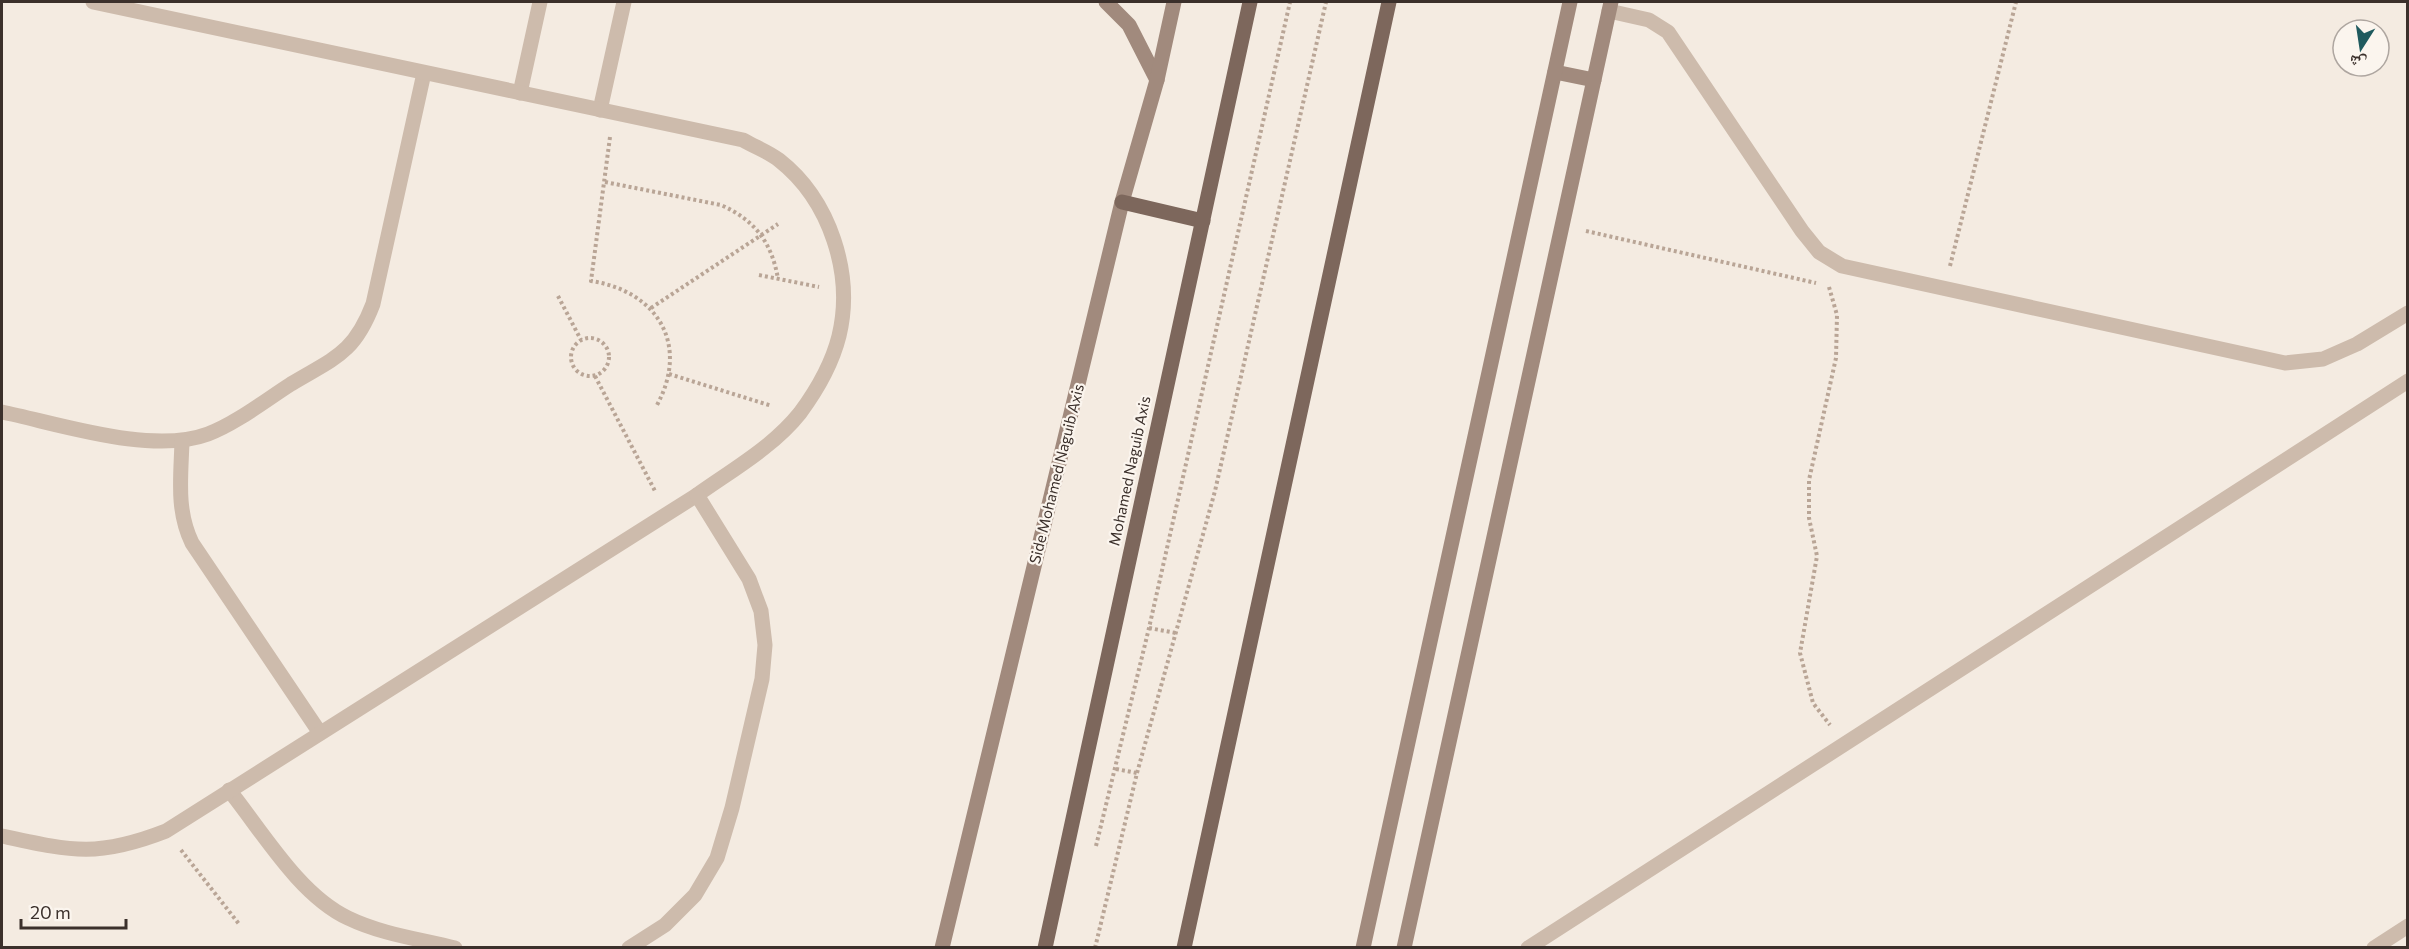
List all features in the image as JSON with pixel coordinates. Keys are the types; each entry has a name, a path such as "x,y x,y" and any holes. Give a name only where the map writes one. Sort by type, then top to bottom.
{"main road":[{"name":"Mohamed Naguib Axis","path":"1045,948 1250,2"},
{"path":"1184,948 1389,2"},
{"path":"1122,202 1203,221"}],"street":[{"path":"2,836 66,850 100,850 134,843 166,831 697,495 762,450 798,414 824,377 839,336 843,291 838,254 825,218 805,186 778,159 743,140 93,2"},
{"path":"520,93 540,2"},
{"path":"607,111 624,2"},
{"path":"1106,2 1129,25 1157,80"},
{"name":"Side Mohamed Naguib Axis","path":"942,948 1122,202 1157,80 1174,2"},
{"path":"1363,948 1570,2"},
{"path":"1404,948 1610,6 1649,20 1668,32 1802,231 1820,252 1842,266 2285,363 2323,359 2358,344 2408,313"},
{"path":"1555,72 1594,80"},
{"path":"2,412 124,438 153,442 182,441 210,434 344,353 363,331 373,304 424,73"},
{"path":"1528,948 2408,381"},
{"path":"182,441 180,507 188,534 320,733"},
{"path":"629,948 665,925 688,903 717,858 732,808 762,679 765,645 761,611 749,579 697,495"},
{"path":"229,790 303,884 324,903 346,917 371,927 455,948"},
{"path":"2374,948 2408,926"}],"path":[{"path":"1096,847 1149,628 1290,2"},
{"path":"1095,948 1137,773 1218,480 1326,2"},
{"path":"1945,289 2016,2"},
{"path":"607,111 604,182 591,281 613,284 633,293 651,308 664,328 670,351 669,374 657,405"},
{"path":"604,182 721,205 737,212 762,234 770,248 777,279"},
{"path":"651,308 778,224"},
{"path":"1562,225 1817,283"},
{"path":"1820,252 1837,315 1836,358 1809,480 1809,518 1817,556 1800,653 1813,703 1844,744"},
{"path":"759,275 843,291"},
{"path":"558,296 581,340"},
{"path":"581,340 599,340 606,346 610,355 609,364 604,372 596,376 586,376 572,365 574,346 581,340"},
{"path":"669,374 798,414"},
{"path":"596,376 666,513"},
{"path":"1149,628 1176,633"},
{"path":"1116,769 1137,773"},
{"path":"166,831 239,924"}]}
